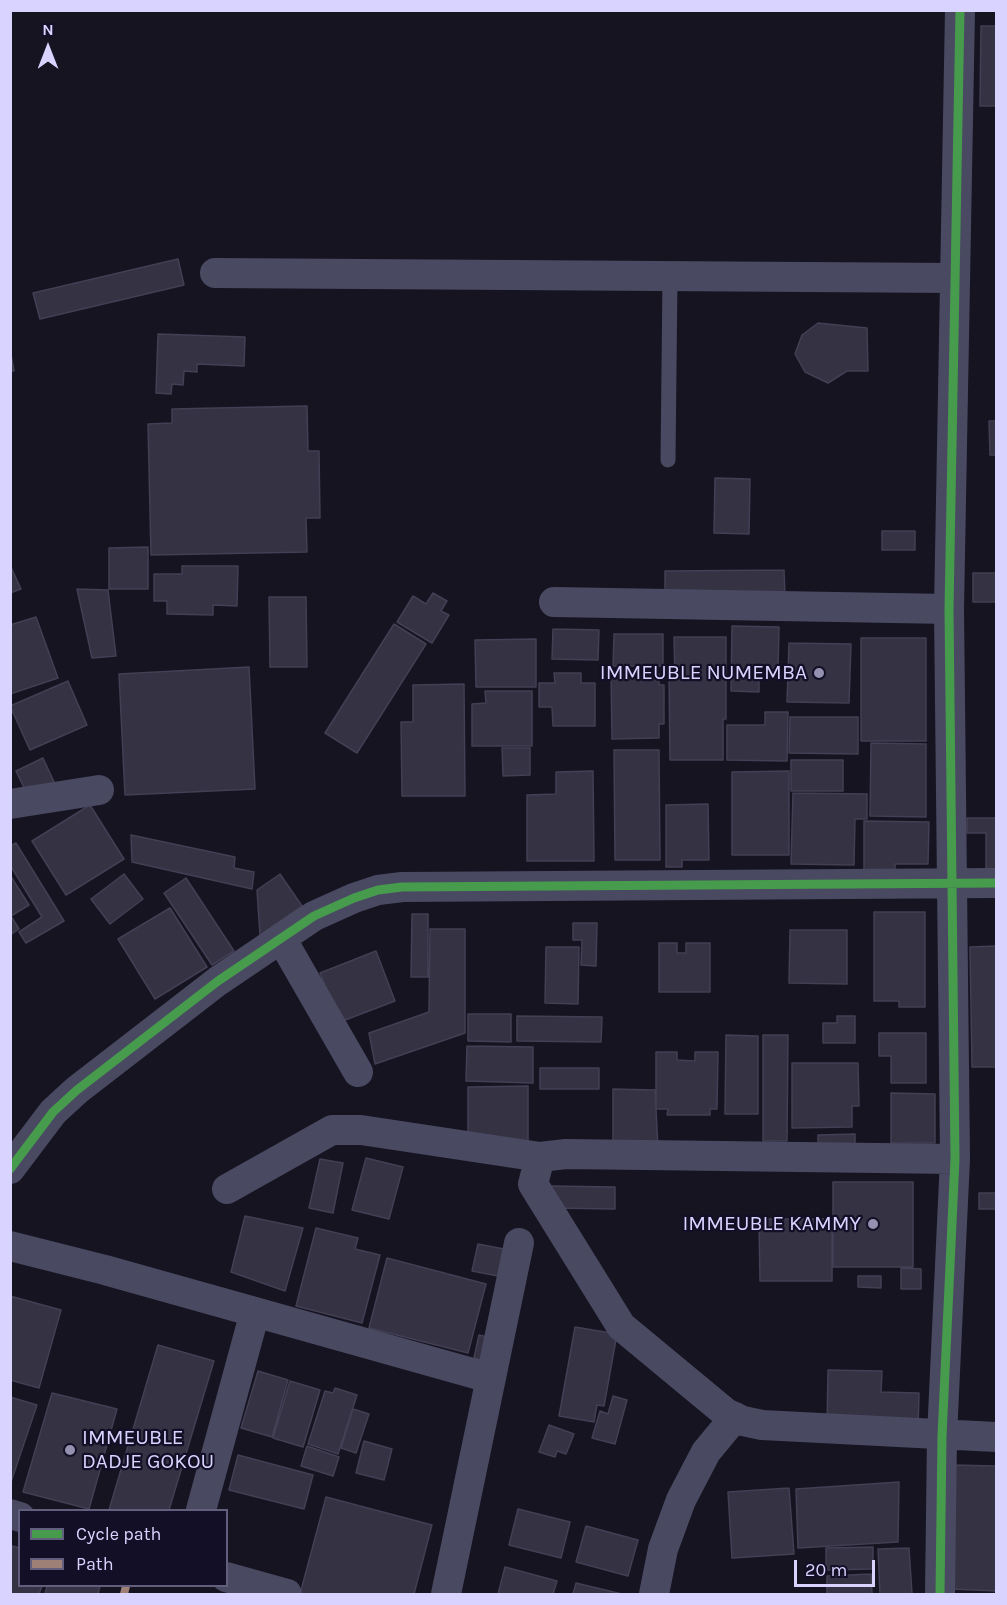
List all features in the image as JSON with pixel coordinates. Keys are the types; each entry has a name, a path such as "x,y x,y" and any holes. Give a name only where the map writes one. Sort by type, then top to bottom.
{"street":[{"path":"940,1594 942,1436 955,1159 949,609 960,10"},
{"path":"215,273 954,278"},
{"path":"554,602 949,609"},
{"path":"12,800 99,790"},
{"path":"10,1169 53,1112 76,1090 219,981 314,916 378,890 402,887 996,883"},
{"path":"281,938 358,1072"},
{"path":"227,1189 332,1130 361,1130 540,1157 566,1154 955,1159"},
{"path":"540,1157 533,1184 621,1326 675,1372 735,1417 762,1425 996,1437"},
{"path":"446,1594 519,1243"},
{"path":"10,1246 490,1378"},
{"path":"201,1509 255,1312"},
{"path":"654,1594 663,1549 681,1500 706,1452 735,1417"},
{"path":"228,1578 287,1594"}],"lane":[{"path":"668,460 670,276"}],"building":[{"path":"981,26 996,26 996,106 980,106"},
{"path":"178,259 184,285 40,319 33,293"},
{"path":"818,323 867,328 868,371 847,371 828,383 805,372 795,354 802,335"},
{"path":"158,334 245,337 244,366 197,364 197,372 184,371 183,385 172,384 171,394 156,393"},
{"path":"10,349 14,371 10,371"},
{"path":"307,406 308,451 319,451 320,518 306,518 307,552 151,555 148,424 172,423 172,409"},
{"path":"989,421 996,421 996,455 990,455"},
{"path":"715,478 750,479 749,534 714,533"},
{"path":"882,531 915,531 915,550 882,550"},
{"path":"148,547 148,589 109,589 109,548"},
{"path":"10,565 21,589 10,593"},
{"path":"182,566 238,566 237,606 213,605 213,615 167,614 167,601 154,601 154,574 182,574"},
{"path":"784,570 785,596 665,597 665,571"},
{"path":"973,573 996,573 996,602 973,602"},
{"path":"77,589 108,590 116,656 92,658"},
{"path":"433,593 447,601 441,611 449,615 432,643 397,622 413,596 426,604"},
{"path":"269,597 306,597 307,667 270,667"},
{"path":"36,617 58,678 10,694 10,625"},
{"path":"394,624 426,644 357,753 325,733"},
{"path":"732,626 779,627 778,668 759,668 759,692 731,691"},
{"path":"553,629 599,630 598,660 552,659"},
{"path":"614,634 663,634 663,666 613,666"},
{"path":"674,637 726,637 726,719 723,719 723,760 670,760 669,676 675,676"},
{"path":"861,638 926,638 926,741 861,741"},
{"path":"536,639 536,687 476,687 475,640"},
{"name":"IMMEUBLE NUMEMBA","path":"789,643 851,644 849,703 787,702"},
{"path":"249,667 255,789 125,795 119,674"},
{"path":"554,673 581,673 581,683 595,683 595,726 553,726 552,707 539,707 539,683 555,683"},
{"path":"611,674 659,674 659,685 664,685 664,724 659,724 659,738 612,739"},
{"path":"68,681 87,725 30,750 10,706"},
{"path":"464,684 465,796 402,796 401,722 413,722 413,685"},
{"path":"485,691 532,691 532,746 472,746 472,704 486,703"},
{"path":"765,712 788,712 787,761 727,760 727,725 765,725"},
{"path":"790,717 858,717 858,754 789,753"},
{"path":"871,743 926,744 926,817 870,816"},
{"path":"502,748 530,748 530,775 503,776"},
{"path":"614,750 659,750 660,860 615,860"},
{"path":"43,758 55,784 28,796 16,771"},
{"path":"791,760 843,760 843,791 791,791"},
{"path":"593,771 594,861 527,861 527,795 556,794 556,772"},
{"path":"789,771 789,855 732,855 732,772"},
{"path":"793,793 867,794 867,819 855,819 854,865 791,864"},
{"path":"708,804 709,860 682,860 682,867 666,867 666,805"},
{"path":"90,805 124,859 66,895 32,841"},
{"path":"967,818 996,818 996,880 986,880 986,833 967,833"},
{"path":"864,821 929,822 928,864 895,864 895,872 864,872"},
{"path":"131,835 235,857 234,868 254,872 252,889 132,862"},
{"path":"16,843 64,921 26,943 19,932 42,917 10,865 10,846"},
{"path":"124,874 143,899 110,924 91,899"},
{"path":"280,874 302,906 260,935 257,890"},
{"path":"10,875 29,905 11,916 19,929 10,935"},
{"path":"186,878 234,951 212,965 164,893"},
{"path":"170,908 207,967 155,999 118,939"},
{"path":"874,912 925,912 925,1007 899,1007 899,1001 874,1001"},
{"path":"412,914 428,914 428,977 411,977"},
{"path":"573,923 597,923 596,966 581,965 582,940 573,940"},
{"path":"430,929 465,929 465,1033 375,1064 369,1033 429,1012"},
{"path":"790,930 847,930 847,984 789,983"},
{"path":"659,943 677,943 677,953 686,953 686,943 710,943 710,992 659,992"},
{"path":"996,946 996,1067 972,1067 970,947"},
{"path":"546,947 579,947 578,1004 545,1003"},
{"path":"376,951 395,1001 340,1022 320,973"},
{"path":"468,1014 511,1014 511,1042 468,1041"},
{"path":"517,1016 602,1017 601,1042 517,1041"},
{"path":"837,1016 855,1016 855,1043 823,1043 823,1023 837,1023"},
{"path":"879,1033 926,1033 926,1083 891,1083 891,1056 879,1056"},
{"path":"726,1035 758,1036 758,1114 725,1114"},
{"path":"763,1035 788,1035 787,1141 763,1141"},
{"path":"467,1046 533,1047 533,1083 466,1081"},
{"path":"656,1052 677,1052 677,1060 695,1061 695,1052 718,1052 717,1109 710,1109 710,1115 667,1115 668,1109 656,1109"},
{"path":"792,1063 858,1063 859,1106 852,1106 852,1127 792,1128"},
{"path":"540,1068 599,1068 599,1089 540,1089"},
{"path":"528,1086 528,1141 468,1142 468,1087"},
{"path":"613,1089 655,1090 658,1148 613,1148"},
{"path":"891,1093 935,1094 935,1143 891,1143"},
{"path":"855,1134 855,1155 818,1155 818,1135"},
{"path":"366,1158 403,1167 389,1219 352,1210"},
{"path":"320,1159 343,1163 333,1213 309,1208"},
{"name":"IMMEUBLE KAMMY","path":"833,1182 913,1182 913,1267 833,1267"},
{"path":"552,1186 615,1187 615,1209 552,1208"},
{"path":"979,1193 996,1193 996,1209 979,1209"},
{"path":"245,1216 303,1228 285,1291 231,1272"},
{"path":"759,1219 832,1219 832,1281 760,1281"},
{"path":"316,1228 358,1238 355,1249 380,1255 362,1323 296,1306"},
{"path":"478,1244 504,1249 498,1276 472,1271"},
{"path":"387,1258 486,1284 468,1353 369,1328"},
{"path":"901,1268 921,1269 921,1289 901,1289"},
{"path":"858,1276 881,1276 881,1288 858,1287"},
{"path":"10,1296 61,1310 39,1388 10,1380"},
{"path":"575,1327 617,1334 604,1406 597,1405 594,1422 559,1416"},
{"path":"479,1335 492,1338 487,1362 474,1358"},
{"path":"158,1345 214,1361 169,1509 109,1509"},
{"path":"828,1370 882,1371 881,1392 919,1393 918,1431 827,1428"},
{"path":"258,1371 288,1380 272,1437 241,1428"},
{"path":"290,1381 320,1390 303,1447 273,1438"},
{"path":"335,1388 357,1395 338,1454 308,1444 325,1391 333,1393"},
{"name":"IMMEUBLE DADJE GOKOU","path":"52,1393 117,1409 89,1509 23,1492"},
{"path":"613,1396 627,1400 615,1444 592,1438 600,1411 608,1414"},
{"path":"10,1397 37,1405 10,1485"},
{"path":"353,1409 369,1414 356,1453 341,1448"},
{"path":"549,1425 574,1434 566,1454 557,1451 555,1457 539,1452"},
{"path":"364,1441 392,1449 384,1480 356,1473"},
{"path":"307,1446 339,1457 333,1476 301,1466"},
{"path":"238,1455 313,1475 304,1509 229,1490"},
{"path":"953,1465 996,1466 996,1591 951,1589"},
{"path":"899,1482 898,1542 798,1548 796,1489"},
{"path":"789,1488 794,1554 732,1558 728,1492"},
{"path":"326,1497 432,1525 414,1594 300,1594"},
{"path":"518,1509 570,1522 561,1558 509,1545"},
{"path":"586,1526 638,1540 628,1576 576,1562"},
{"path":"12,1546 18,1548 18,1587 42,1587 39,1594 10,1594"},
{"path":"873,1547 873,1569 826,1570 826,1548"},
{"path":"909,1548 912,1594 880,1594 878,1549"},
{"path":"505,1567 557,1581 553,1594 498,1594"},
{"path":"871,1574 872,1594 827,1594 827,1576"},
{"path":"576,1583 622,1594 573,1594"},
{"path":"47,1587 100,1587 98,1594 45,1594"}],"marked path":[{"path":"124,1594 126,1587"}],"cycle path":[{"path":"940,1594 942,1436 955,1159 949,609 960,10"},
{"path":"10,1169 53,1112 77,1090 218,981 314,916 378,890 402,887 996,883"}],"place":[{"name":"IMMEUBLE NUMEMBA","path":"819,673"},
{"name":"IMMEUBLE KAMMY","path":"873,1224"},
{"name":"IMMEUBLE DADJE GOKOU","path":"70,1450"}]}
